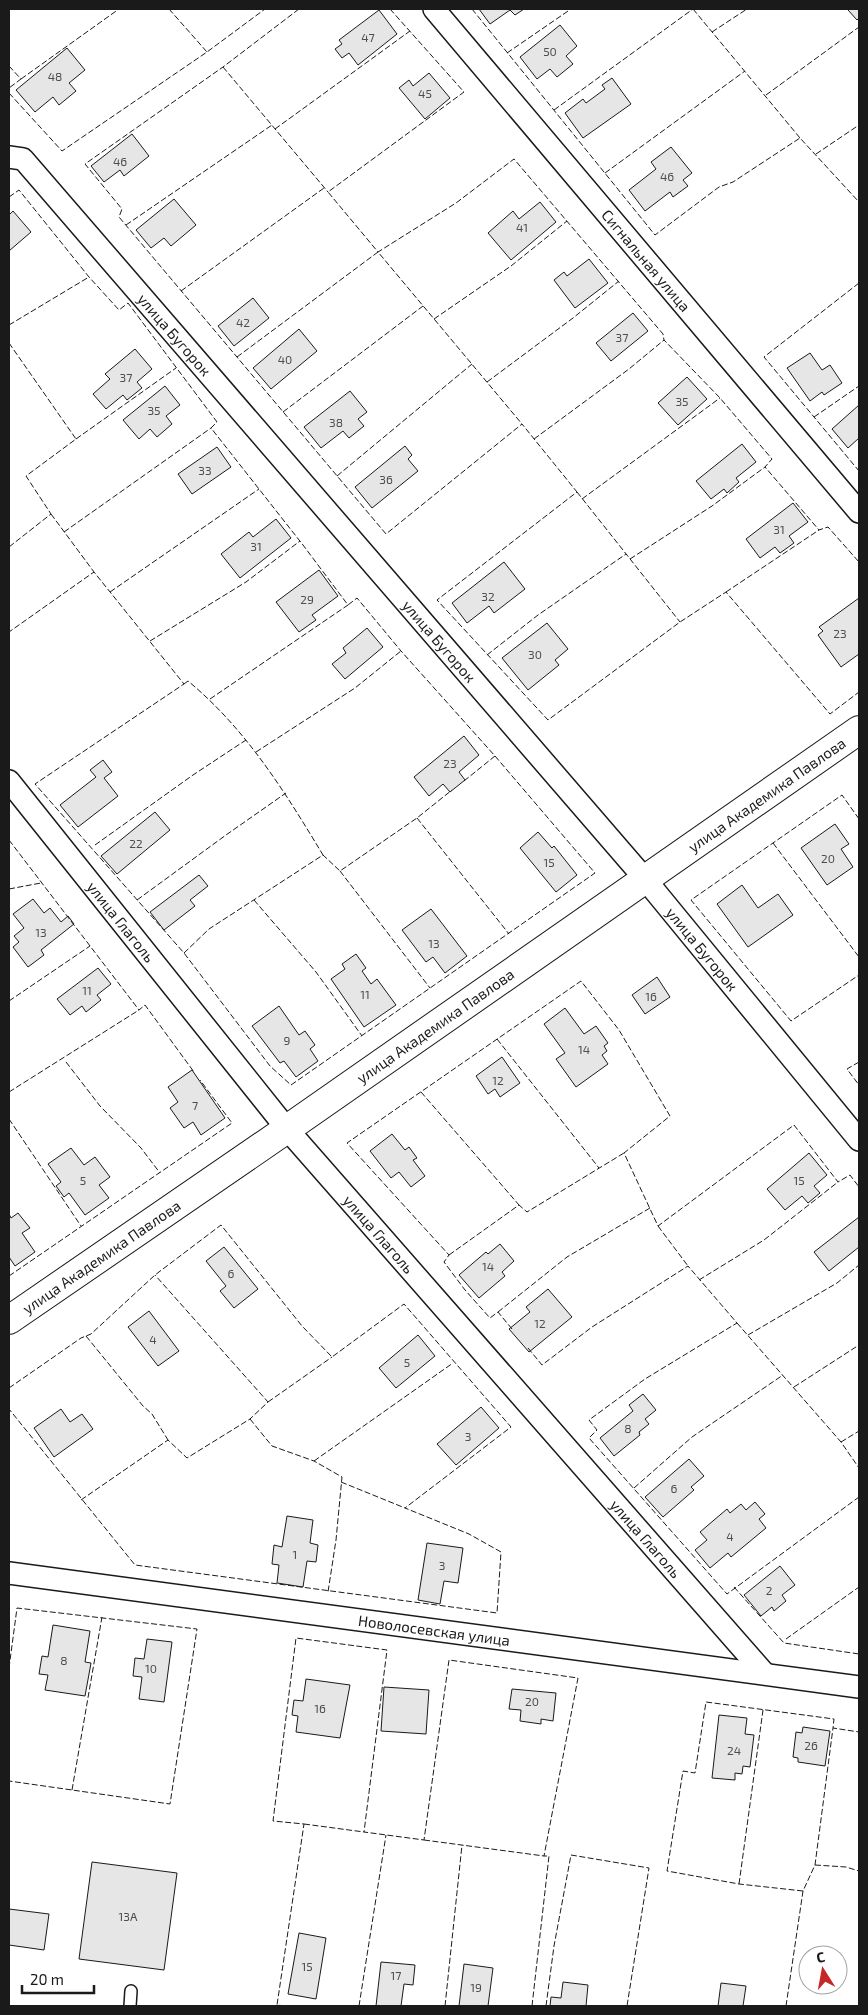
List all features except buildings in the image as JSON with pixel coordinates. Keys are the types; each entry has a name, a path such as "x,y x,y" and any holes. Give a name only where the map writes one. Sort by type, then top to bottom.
{"street":[{"name":"Сигнальная улица","path":"434,9 859,512"},
{"name":"улица Бугорок","path":"9,157 23,159 645,879 859,1140"},
{"name":"улица Академика Павлова","path":"9,1320 287,1129 859,730"},
{"name":"улица Глаголь","path":"9,781 287,1129 764,1673"},
{"name":"Новолосевская улица","path":"9,1573 859,1687"}],"lane":[{"path":"130,2006 131,1991"}],"fence":[{"path":"21,79 119,9"},
{"path":"169,9 207,52"},
{"path":"9,93 62,151 207,52 265,9"},
{"path":"299,9 223,67 85,164 122,209 119,217 386,534 522,424 577,492 437,600 548,720 680,622 726,592 830,714 859,692"},
{"path":"390,9 464,92 328,192 378,252 456,203 514,159 663,334 664,340 720,398 772,459 765,467 819,530 828,527 859,562"},
{"path":"472,9 655,235 719,187 733,182 800,138 859,202"},
{"path":"507,53 571,9"},
{"path":"693,9 800,138"},
{"path":"554,110 693,9"},
{"path":"712,32 747,9"},
{"path":"766,95 859,27"},
{"path":"275,129 410,31"},
{"path":"9,66 21,79 9,88"},
{"path":"223,67 328,192"},
{"path":"605,173 745,71"},
{"path":"126,225 272,125"},
{"path":"816,154 859,125"},
{"path":"181,291 324,188"},
{"path":"9,197 19,190 89,277 119,310 128,303 217,422 211,428 348,605 357,598 595,873 291,1085 270,1066 184,953 35,784 184,684 94,572 9,632"},
{"path":"434,319 511,266 567,221"},
{"path":"237,357 378,252 522,424"},
{"path":"9,325 89,277"},
{"path":"487,382 619,281"},
{"path":"859,283 764,357 859,471"},
{"path":"283,412 423,306"},
{"path":"534,439 629,369 664,340"},
{"path":"9,343 76,439 26,476 51,514 9,547"},
{"path":"337,476 472,364"},
{"path":"76,439 176,368"},
{"path":"814,417 859,386"},
{"path":"582,499 720,398"},
{"path":"64,532 211,428"},
{"path":"630,559 712,506 765,467"},
{"path":"110,592 259,489"},
{"path":"577,492 680,622"},
{"path":"51,514 94,572"},
{"path":"726,592 819,530"},
{"path":"150,641 246,582 300,541"},
{"path":"487,655 538,615 626,554"},
{"path":"210,699 348,605"},
{"path":"256,752 355,688 401,651"},
{"path":"184,684 188,681 209,700 246,741 279,785 323,855"},
{"path":"95,845 193,775 246,740"},
{"path":"464,781 495,756"},
{"path":"184,953 209,929 323,855 340,871 417,818 452,790"},
{"path":"137,900 286,793"},
{"path":"859,819 842,795 691,900 791,1021 859,975"},
{"path":"417,818 509,934"},
{"path":"9,840 139,1010 145,1005 194,1072"},
{"path":"773,843 859,957"},
{"path":"340,871 430,988"},
{"path":"9,889 41,883"},
{"path":"254,900 316,972 362,1036"},
{"path":"9,1001 90,946"},
{"path":"512,1329 498,1312 490,1318 465,1290 444,1262 449,1255 347,1143 581,981 619,1030 670,1116 624,1153 658,1226 794,1125 838,1182 850,1175 859,1187"},
{"path":"9,1092 139,1010"},
{"path":"497,1039 599,1168"},
{"path":"66,1062 100,1106 141,1148 160,1173"},
{"path":"859,1062 847,1069 859,1085"},
{"path":"9,1276 232,1123 200,1080"},
{"path":"421,1092 519,1205"},
{"path":"9,1119 81,1226"},
{"path":"449,1255 519,1205 527,1212 624,1153"},
{"path":"699,1280 764,1240 838,1182"},
{"path":"498,1312 567,1257 650,1208"},
{"path":"9,1388 81,1338 91,1334 155,1275 221,1225 302,1326 332,1357 404,1304 511,1427 405,1508 469,1534 501,1552 497,1613 135,1565 9,1409"},
{"path":"658,1226 688,1266"},
{"path":"748,1335 837,1283 859,1265"},
{"path":"528,1348 542,1365 592,1327 688,1266 737,1323 645,1379 589,1420 597,1430 589,1438 727,1594 859,1497"},
{"path":"81,1500 168,1440 187,1458 250,1419 268,1402 155,1275"},
{"path":"737,1323 841,1442 859,1468"},
{"path":"86,1336 143,1406 152,1414 168,1440"},
{"path":"794,1387 859,1345"},
{"path":"268,1402 332,1357"},
{"path":"314,1461 453,1363"},
{"path":"634,1488 692,1437 783,1375"},
{"path":"250,1419 272,1446 314,1461 342,1477 336,1540 328,1592"},
{"path":"841,1442 859,1431"},
{"path":"341,1482 405,1508"},
{"path":"734,1587 784,1643 859,1654"},
{"path":"786,1639 859,1587"},
{"path":"9,1668 17,1608 197,1629 170,1804 9,1781"},
{"path":"72,1790 102,1617"},
{"path":"285,2006 277,2005 304,1824 273,1821 296,1638 387,1650 364,1832 424,1840 449,1660 578,1678 544,1856 549,1856 532,2006"},
{"path":"803,1891 739,1884 667,1871 683,1771 695,1773 706,1702 834,1719 833,1728 859,1732"},
{"path":"739,1884 763,1710"},
{"path":"786,2006 803,1891 815,1865 833,1728"},
{"path":"304,1824 364,1832"},
{"path":"359,2006 386,1835"},
{"path":"424,1840 544,1856"},
{"path":"445,2006 462,1845"},
{"path":"546,2006 554,1946 571,1855 649,1868 627,2006"},
{"path":"815,1865 846,1867 859,1871"}]}
